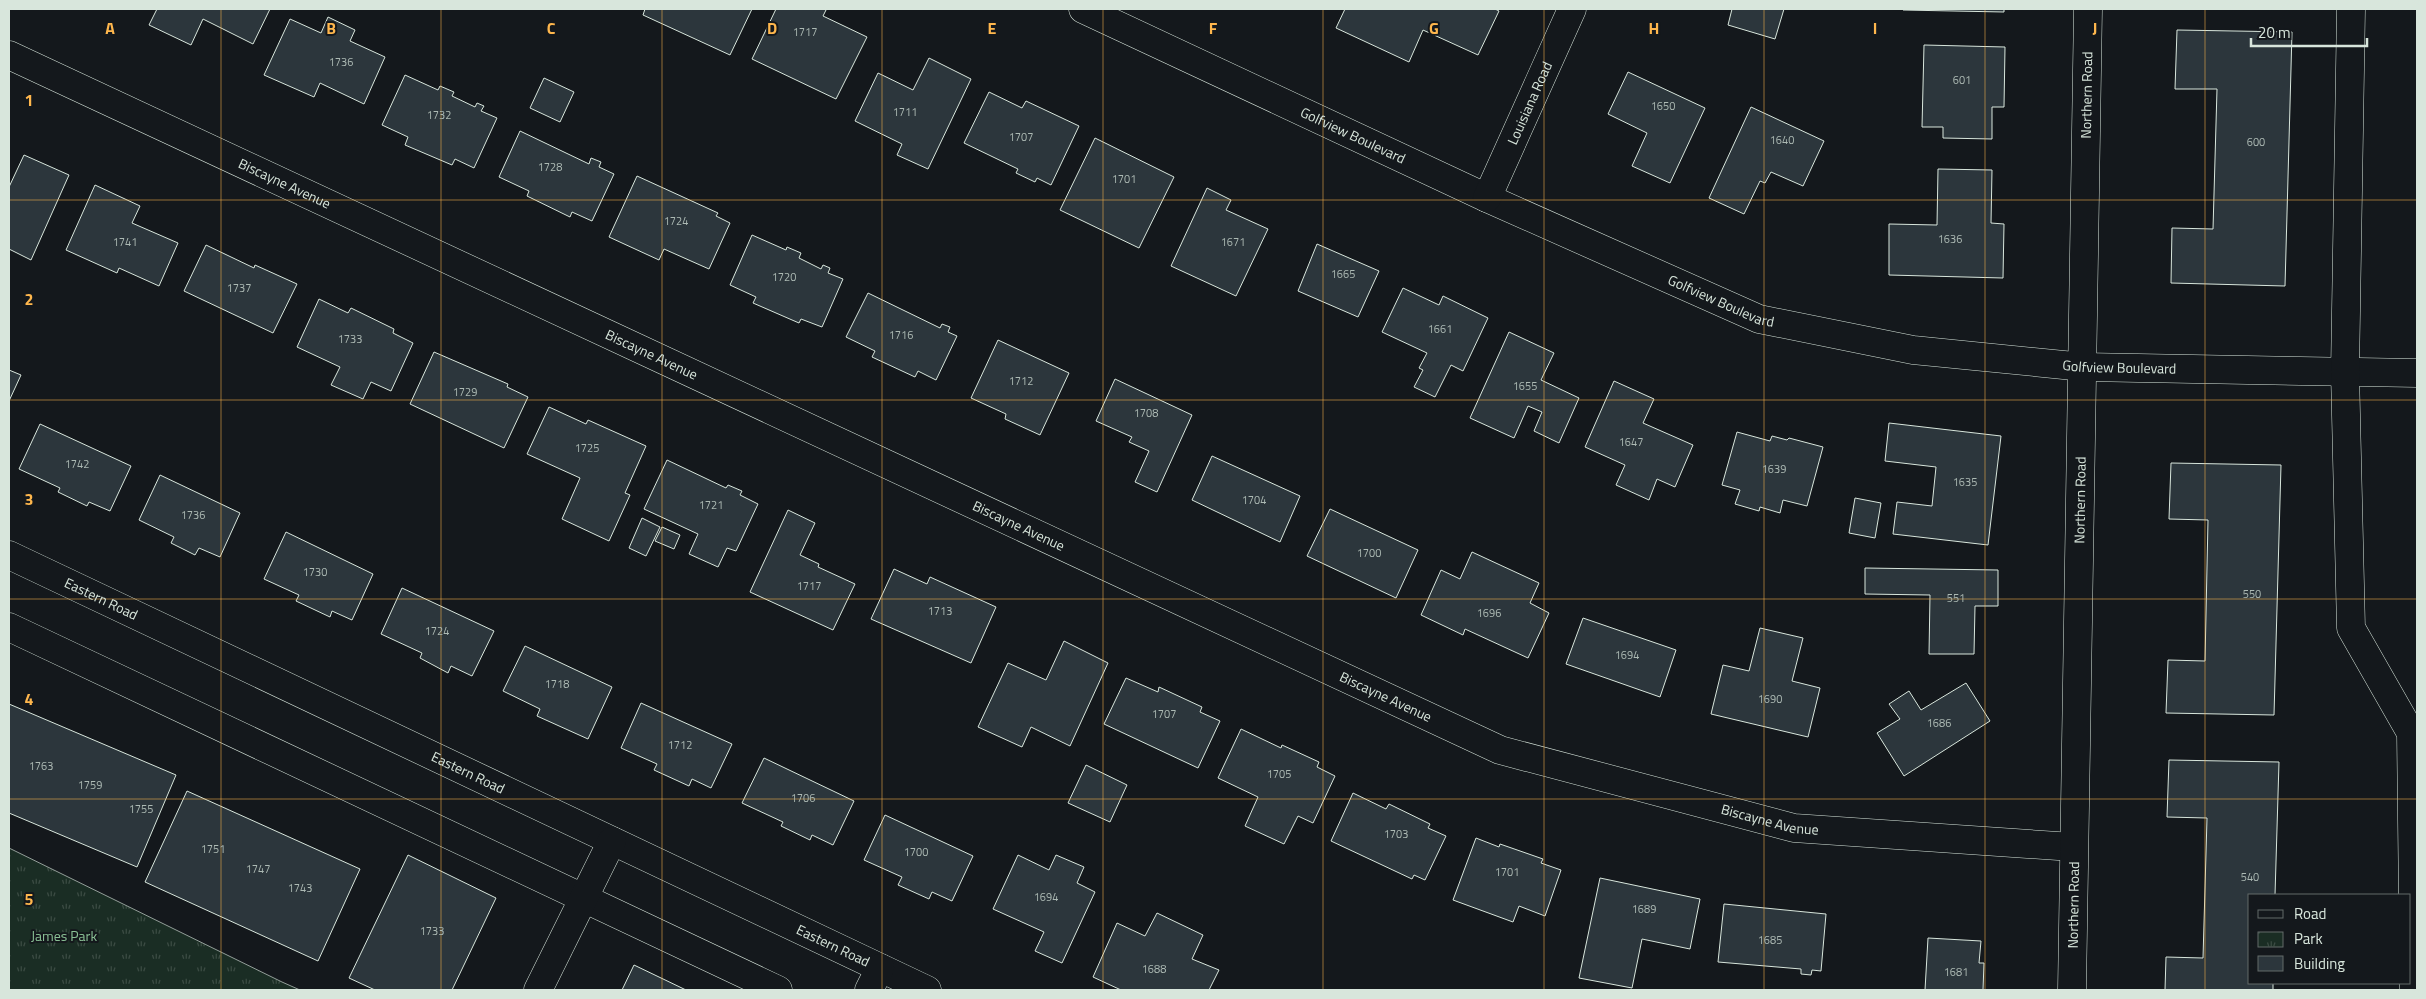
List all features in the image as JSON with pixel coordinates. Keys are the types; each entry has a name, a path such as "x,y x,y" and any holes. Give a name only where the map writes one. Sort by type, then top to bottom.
{"street":[{"name":"Golfview Boulevard","path":"1083,9 1487,198 1759,319 1913,350 2084,367 2417,373"},
{"name":"Louisiana Road","path":"1487,198 1572,9"},
{"name":"Northern Road","path":"2072,990 2073,847 2084,367 2088,9"},
{"path":"2351,9 2345,372 2351,628 2411,732 2414,990"},
{"name":"Biscayne Avenue","path":"9,55 1500,750 1794,828 2073,847"},
{"name":"Eastern Road","path":"9,555 612,841 874,979 927,990"},
{"path":"9,627 778,990"},
{"path":"538,990 612,841"}],"green space":[{"name":"James Park","path":"9,848 282,982 300,990 9,990"}],"building":[{"path":"157,9 270,9 253,44 203,19 191,45 149,25"},
{"path":"645,9 752,9 730,55 643,15"},
{"path":"776,9 824,9 826,10 823,16 867,37 836,99 752,59"},
{"path":"1345,9 1495,9 1499,11 1478,55 1423,30 1409,62 1336,28"},
{"path":"1732,9 1784,9 1775,39 1728,25"},
{"path":"2004,9 2004,12 1903,10"},
{"path":"328,17 355,30 350,41 385,57 364,104 320,83 314,97 264,75 290,19 321,33"},
{"path":"2177,30 2292,32 2285,286 2171,283 2172,228 2213,229 2217,89 2175,89"},
{"path":"1924,45 2005,47 2004,107 1992,107 1992,139 1943,138 1943,127 1922,127"},
{"path":"929,58 971,79 928,169 897,155 902,144 855,121 878,73 913,90"},
{"path":"1628,72 1705,108 1670,183 1632,166 1647,133 1608,114"},
{"path":"405,75 438,90 440,86 454,92 452,96 475,107 477,103 484,106 481,111 497,118 474,168 455,159 452,165 405,145 408,137 382,125"},
{"path":"544,78 574,92 560,122 530,108"},
{"path":"989,92 1022,108 1026,101 1079,126 1051,185 1037,178 1035,182 1016,173 1018,169 964,143"},
{"path":"1751,107 1824,141 1803,186 1771,172 1765,183 1760,181 1744,214 1709,198"},
{"path":"520,131 589,164 591,158 601,162 599,167 614,174 592,221 572,212 570,217 527,196 529,191 499,177"},
{"path":"1095,138 1174,177 1139,248 1060,210"},
{"path":"24,155 69,175 31,260 9,249 9,187"},
{"path":"1938,169 1992,170 1991,223 2004,224 2003,278 1889,275 1889,224 1937,225"},
{"path":"637,176 718,213 716,216 730,223 709,269 664,249 659,260 609,237"},
{"path":"95,185 140,206 132,223 178,243 159,286 119,268 117,273 66,250"},
{"path":"1207,188 1231,200 1226,210 1268,229 1236,296 1171,266"},
{"path":"752,235 786,250 787,247 801,253 799,258 821,269 823,265 830,268 828,273 843,279 822,327 801,319 799,323 753,303 756,297 730,285"},
{"path":"1317,244 1379,271 1358,317 1298,291"},
{"path":"206,245 254,268 255,265 297,284 273,333 184,291"},
{"path":"1403,288 1439,305 1443,296 1488,318 1463,371 1451,365 1435,397 1414,387 1423,370 1419,368 1427,353 1382,332"},
{"path":"868,293 940,328 942,324 950,327 948,332 957,336 936,380 918,371 915,377 872,357 875,351 846,337"},
{"path":"319,299 348,313 351,308 394,329 393,333 413,343 391,391 371,382 363,399 331,385 340,367 297,347"},
{"path":"1509,332 1554,353 1541,380 1579,398 1559,443 1534,431 1542,412 1528,406 1514,438 1470,418"},
{"path":"998,340 1069,373 1040,435 1005,419 1006,414 971,398"},
{"path":"434,352 508,384 507,387 528,397 504,448 410,404"},
{"path":"9,370 21,375 9,401"},
{"path":"1115,379 1192,415 1157,492 1135,482 1149,451 1129,442 1132,437 1096,421"},
{"path":"1614,381 1654,399 1643,423 1693,445 1675,487 1657,479 1649,500 1616,485 1625,465 1585,447"},
{"path":"549,407 586,424 588,420 646,446 625,493 630,495 609,541 562,519 580,478 527,454"},
{"path":"1889,423 2001,436 1988,545 1893,534 1897,502 1932,506 1936,467 1885,461"},
{"path":"40,424 131,466 110,511 89,502 87,506 58,492 60,488 19,469"},
{"path":"1737,432 1770,441 1772,436 1787,440 1789,438 1823,447 1807,506 1783,500 1780,513 1760,507 1759,511 1735,504 1740,490 1722,485"},
{"path":"1212,456 1300,496 1280,542 1192,500"},
{"path":"667,460 726,488 728,485 742,491 740,495 758,504 736,551 727,548 718,567 689,554 698,534 644,509"},
{"path":"2171,463 2281,465 2274,715 2166,713 2168,660 2205,661 2208,520 2169,519"},
{"path":"160,475 240,513 220,557 199,548 195,555 171,543 174,537 139,520"},
{"path":"1855,498 1881,503 1875,538 1849,533"},
{"path":"1330,509 1418,550 1396,598 1307,556"},
{"path":"788,510 815,523 800,555 819,564 818,567 855,584 833,630 750,592"},
{"path":"642,518 660,527 646,556 629,548"},
{"path":"662,527 680,535 674,549 655,541"},
{"path":"286,532 373,574 352,620 332,611 330,617 296,601 299,595 264,579"},
{"path":"1472,552 1539,583 1530,603 1549,613 1528,658 1465,629 1463,635 1421,615 1441,570 1460,579"},
{"path":"1865,568 1998,570 1998,606 1975,606 1974,654 1929,654 1930,595 1865,594"},
{"path":"894,569 927,584 930,577 996,607 971,663 871,619"},
{"path":"402,588 494,631 472,676 451,666 448,673 420,658 422,653 381,634"},
{"path":"1583,618 1676,650 1660,697 1566,664"},
{"path":"1760,628 1803,638 1792,681 1820,688 1808,737 1711,714 1723,665 1749,671"},
{"path":"1064,641 1108,663 1070,746 1031,727 1022,747 978,727 1008,663 1046,680"},
{"path":"525,646 612,687 588,739 537,716 540,709 503,691"},
{"path":"1126,678 1158,692 1159,687 1202,707 1200,712 1220,721 1198,768 1104,724"},
{"path":"1966,683 1990,721 1904,776 1877,733 1900,719 1889,704 1909,691 1921,710"},
{"path":"641,703 732,744 711,788 692,779 689,786 654,770 657,764 621,748"},
{"path":"9,704 176,775 137,867 9,813"},
{"path":"1241,729 1281,748 1282,745 1319,762 1317,767 1335,776 1313,823 1298,816 1284,844 1245,826 1258,797 1218,778"},
{"path":"764,758 854,801 833,845 812,835 810,840 781,826 783,822 742,803"},
{"path":"2169,760 2279,762 2275,894 2248,894 2248,984 2273,984 2273,990 2165,990 2166,957 2203,958 2207,818 2167,817"},
{"path":"1086,765 1127,785 1110,822 1068,803"},
{"path":"187,791 360,869 318,961 145,882"},
{"path":"1353,793 1386,809 1389,804 1430,824 1428,828 1446,836 1425,880 1414,875 1412,879 1331,841"},
{"path":"885,815 973,856 952,901 932,892 929,899 898,885 902,877 864,860"},
{"path":"1476,838 1499,847 1500,844 1543,859 1541,863 1561,870 1545,916 1519,906 1513,922 1453,900"},
{"path":"408,855 496,898 452,990 375,990 349,978"},
{"path":"1018,855 1049,870 1056,855 1084,867 1077,883 1095,892 1062,963 1035,951 1044,932 993,909"},
{"path":"1600,878 1700,899 1690,949 1642,939 1632,988 1579,978"},
{"path":"1724,904 1826,914 1821,971 1812,970 1811,975 1801,974 1801,969 1718,962"},
{"path":"1157,913 1203,935 1192,959 1219,970 1209,990 1121,990 1093,977 1117,923 1145,936"},
{"path":"1928,938 1981,941 1979,963 1984,963 1983,990 1925,990"},
{"path":"634,965 686,990 622,990"}]}
